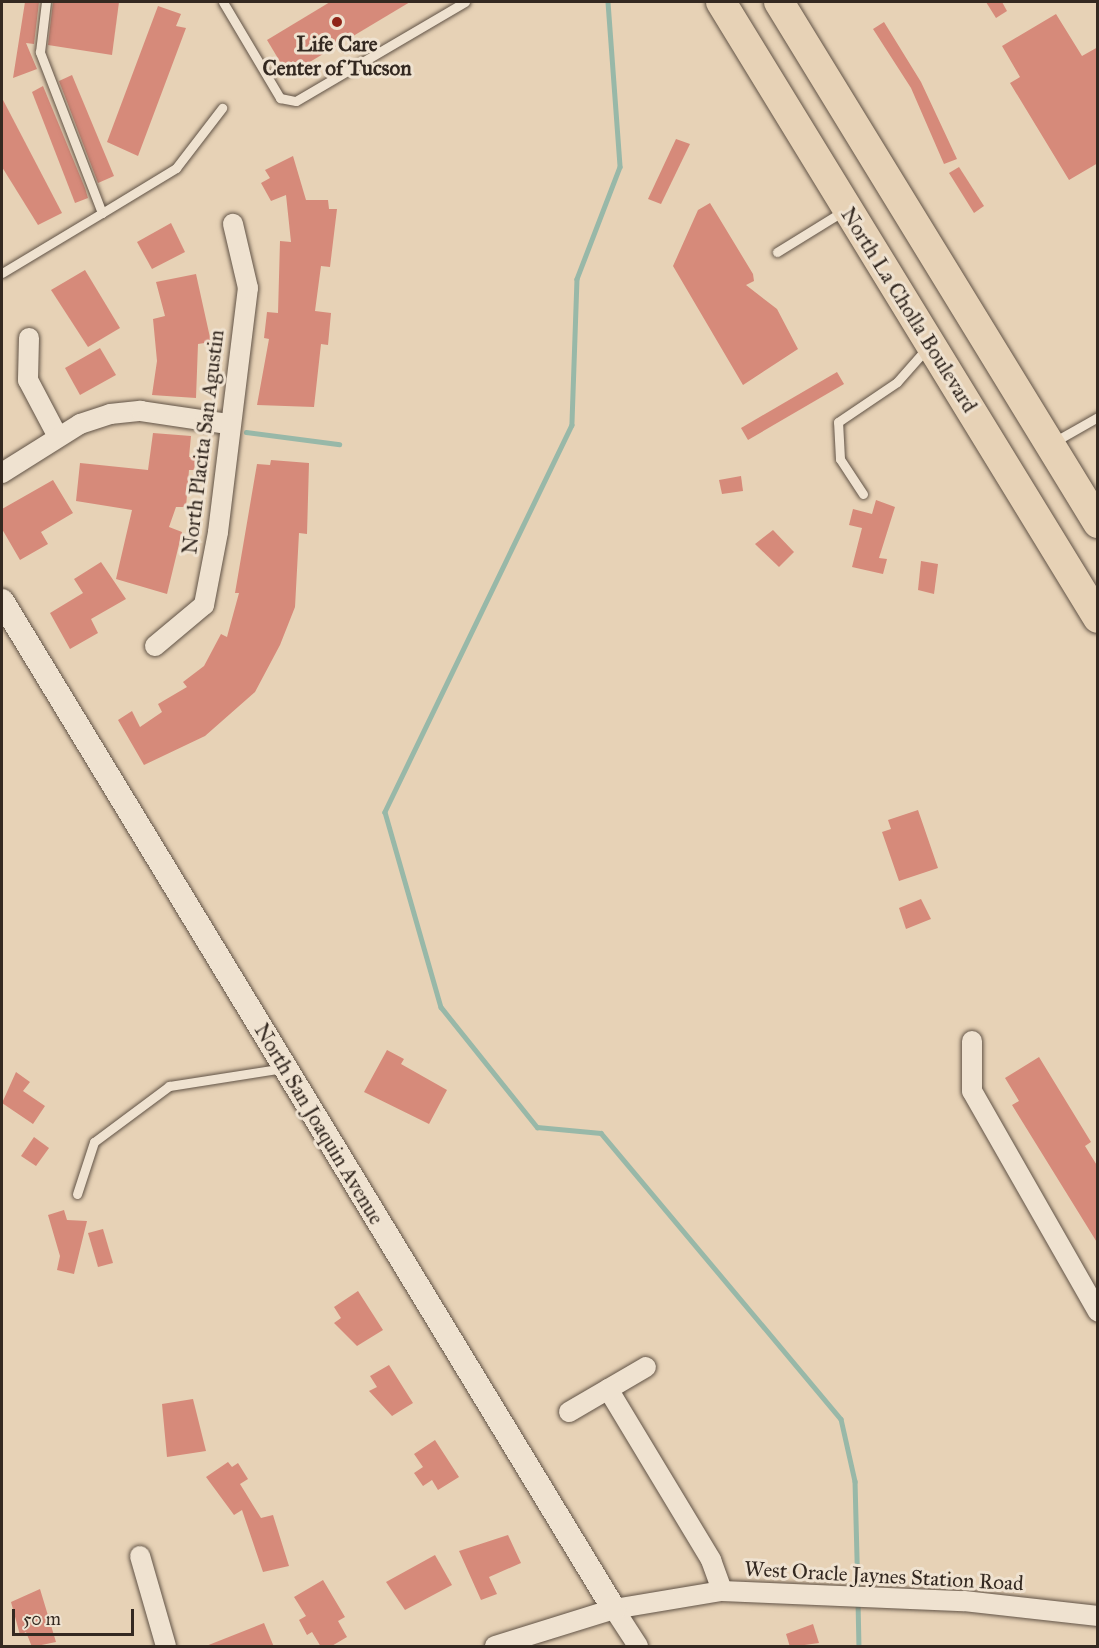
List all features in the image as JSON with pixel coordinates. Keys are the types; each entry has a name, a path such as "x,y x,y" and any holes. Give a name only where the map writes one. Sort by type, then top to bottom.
{"main road":[{"name":"North La Cholla Boulevard","path":"721,2 1098,618"},
{"path":"779,2 1098,523"}],"street":[{"name":"North Placita San Agustin","path":"154,646 204,604 218,532 228,424 248,288 233,224"},
{"path":"29,338 28,380 58,437"},
{"path":"2,473 58,437 110,414 141,411 228,424"},
{"name":"North San Joaquin Avenue","path":"2,601 638,1647"},
{"path":"972,1041 972,1090 1098,1312"},
{"path":"569,1412 646,1367"},
{"path":"608,1389 711,1560 722,1591"},
{"path":"140,1556 166,1647"},
{"name":"West Oracle Jaynes Station Road","path":"495,1647 614,1609 722,1591 964,1600 1098,1616"}],"lane":[{"path":"46,2 40,52 102,213"},
{"path":"223,2 280,98 296,101 465,2"},
{"path":"3,269 176,168 222,108"},
{"path":"777,252 847,208"},
{"path":"863,494 840,459 838,422 897,382 930,343"},
{"path":"1050,444 1098,417"},
{"path":"77,1194 94,1142 170,1086 285,1068"}],"building":[{"path":"25,2 39,2 34,44 26,43 37,69 13,78"},
{"path":"53,2 119,2 112,55 48,45"},
{"name":"Life Care Center of Tucson","path":"330,2 410,2 288,75 267,40"},
{"path":"986,2 1002,2 1007,11 996,18"},
{"path":"158,6 181,14 176,26 186,28 138,156 107,142"},
{"path":"1056,14 1082,56 1098,47 1098,163 1069,180 1010,83 1020,77 1002,46"},
{"path":"884,22 921,82 957,159 944,164 911,88 873,29"},
{"path":"72,75 114,176 98,183 59,81"},
{"path":"43,86 88,198 75,203 32,92"},
{"path":"2,98 62,213 38,225 2,167"},
{"path":"676,139 690,144 661,204 648,199"},
{"path":"293,156 306,200 328,200 329,209 337,209 330,267 321,266 315,311 331,313 328,345 321,344 314,407 257,405 269,339 264,338 267,312 278,313 280,241 291,242 286,195 271,201 261,183 270,178 265,170"},
{"path":"959,167 984,206 974,213 949,173"},
{"path":"710,203 753,274 754,281 746,285 777,309 798,349 743,385 673,266 698,210"},
{"path":"171,223 185,252 152,269 137,242"},
{"path":"85,270 120,328 88,347 51,290"},
{"path":"196,274 211,342 198,344 196,398 152,395 157,361 153,319 165,316 156,282"},
{"path":"100,348 116,375 80,395 65,368"},
{"path":"837,372 844,384 748,440 741,428"},
{"path":"153,433 191,436 189,457 196,458 194,470 189,470 186,507 176,507 169,527 182,532 167,594 116,579 132,510 76,501 80,463 148,470"},
{"path":"271,460 309,463 307,534 299,533 295,607 280,645 255,692 205,736 144,765 118,720 132,711 140,727 162,712 158,704 187,687 183,682 204,666 221,634 227,637 239,593 235,593 257,464 270,465"},
{"path":"741,476 743,491 722,494 719,480"},
{"path":"53,480 73,513 41,532 48,544 20,560 2,529 2,509"},
{"path":"876,500 895,507 879,558 887,559 883,574 852,567 862,528 849,525 853,509 872,514"},
{"path":"773,530 794,552 779,567 755,544"},
{"path":"921,561 938,564 934,594 918,590"},
{"path":"101,562 126,599 91,619 98,633 70,649 50,613 83,593 74,579"},
{"path":"918,810 938,868 899,881 882,832 891,829 888,820"},
{"path":"921,899 931,919 906,929 899,908"},
{"path":"387,1050 404,1059 401,1064 447,1090 429,1124 364,1092"},
{"path":"1039,1057 1091,1142 1085,1146 1098,1167 1098,1244 1012,1105 1019,1101 1005,1078"},
{"path":"16,1072 30,1082 23,1091 45,1106 33,1124 2,1103"},
{"path":"34,1137 49,1148 36,1166 21,1156"},
{"path":"64,1210 67,1220 87,1221 74,1274 57,1270 60,1256 48,1215"},
{"path":"103,1229 113,1263 98,1267 88,1233"},
{"path":"358,1291 383,1330 357,1346 334,1323 341,1318 334,1307"},
{"path":"389,1365 413,1403 392,1416 369,1391 377,1387 370,1376"},
{"path":"193,1399 206,1451 167,1457 162,1404"},
{"path":"435,1440 459,1477 438,1490 432,1480 423,1486 414,1473 423,1467 414,1454"},
{"path":"228,1462 232,1467 238,1463 248,1479 240,1484 261,1518 273,1515 289,1566 263,1572 242,1510 234,1515 206,1477"},
{"path":"508,1535 521,1563 489,1577 497,1594 481,1600 459,1551"},
{"path":"435,1555 452,1585 405,1610 386,1582"},
{"path":"323,1580 345,1617 338,1621 347,1637 330,1647 321,1647 312,1632 307,1635 299,1620 306,1616 294,1597"},
{"path":"40,1589 56,1642 32,1647 26,1632 20,1635 11,1602"},
{"path":"264,1623 274,1647 206,1646"},
{"path":"813,1624 819,1643 790,1647 786,1634"}],"waterway":[{"path":"608,2 620,167 577,279 572,425 385,812 441,1007 537,1127 601,1133 841,1419 855,1481 858,1592"},
{"path":"246,432 339,444"},
{"path":"858,1600 859,1646"}],"place":[{"name":"Life Care Center of Tucson","path":"337,22"}]}
